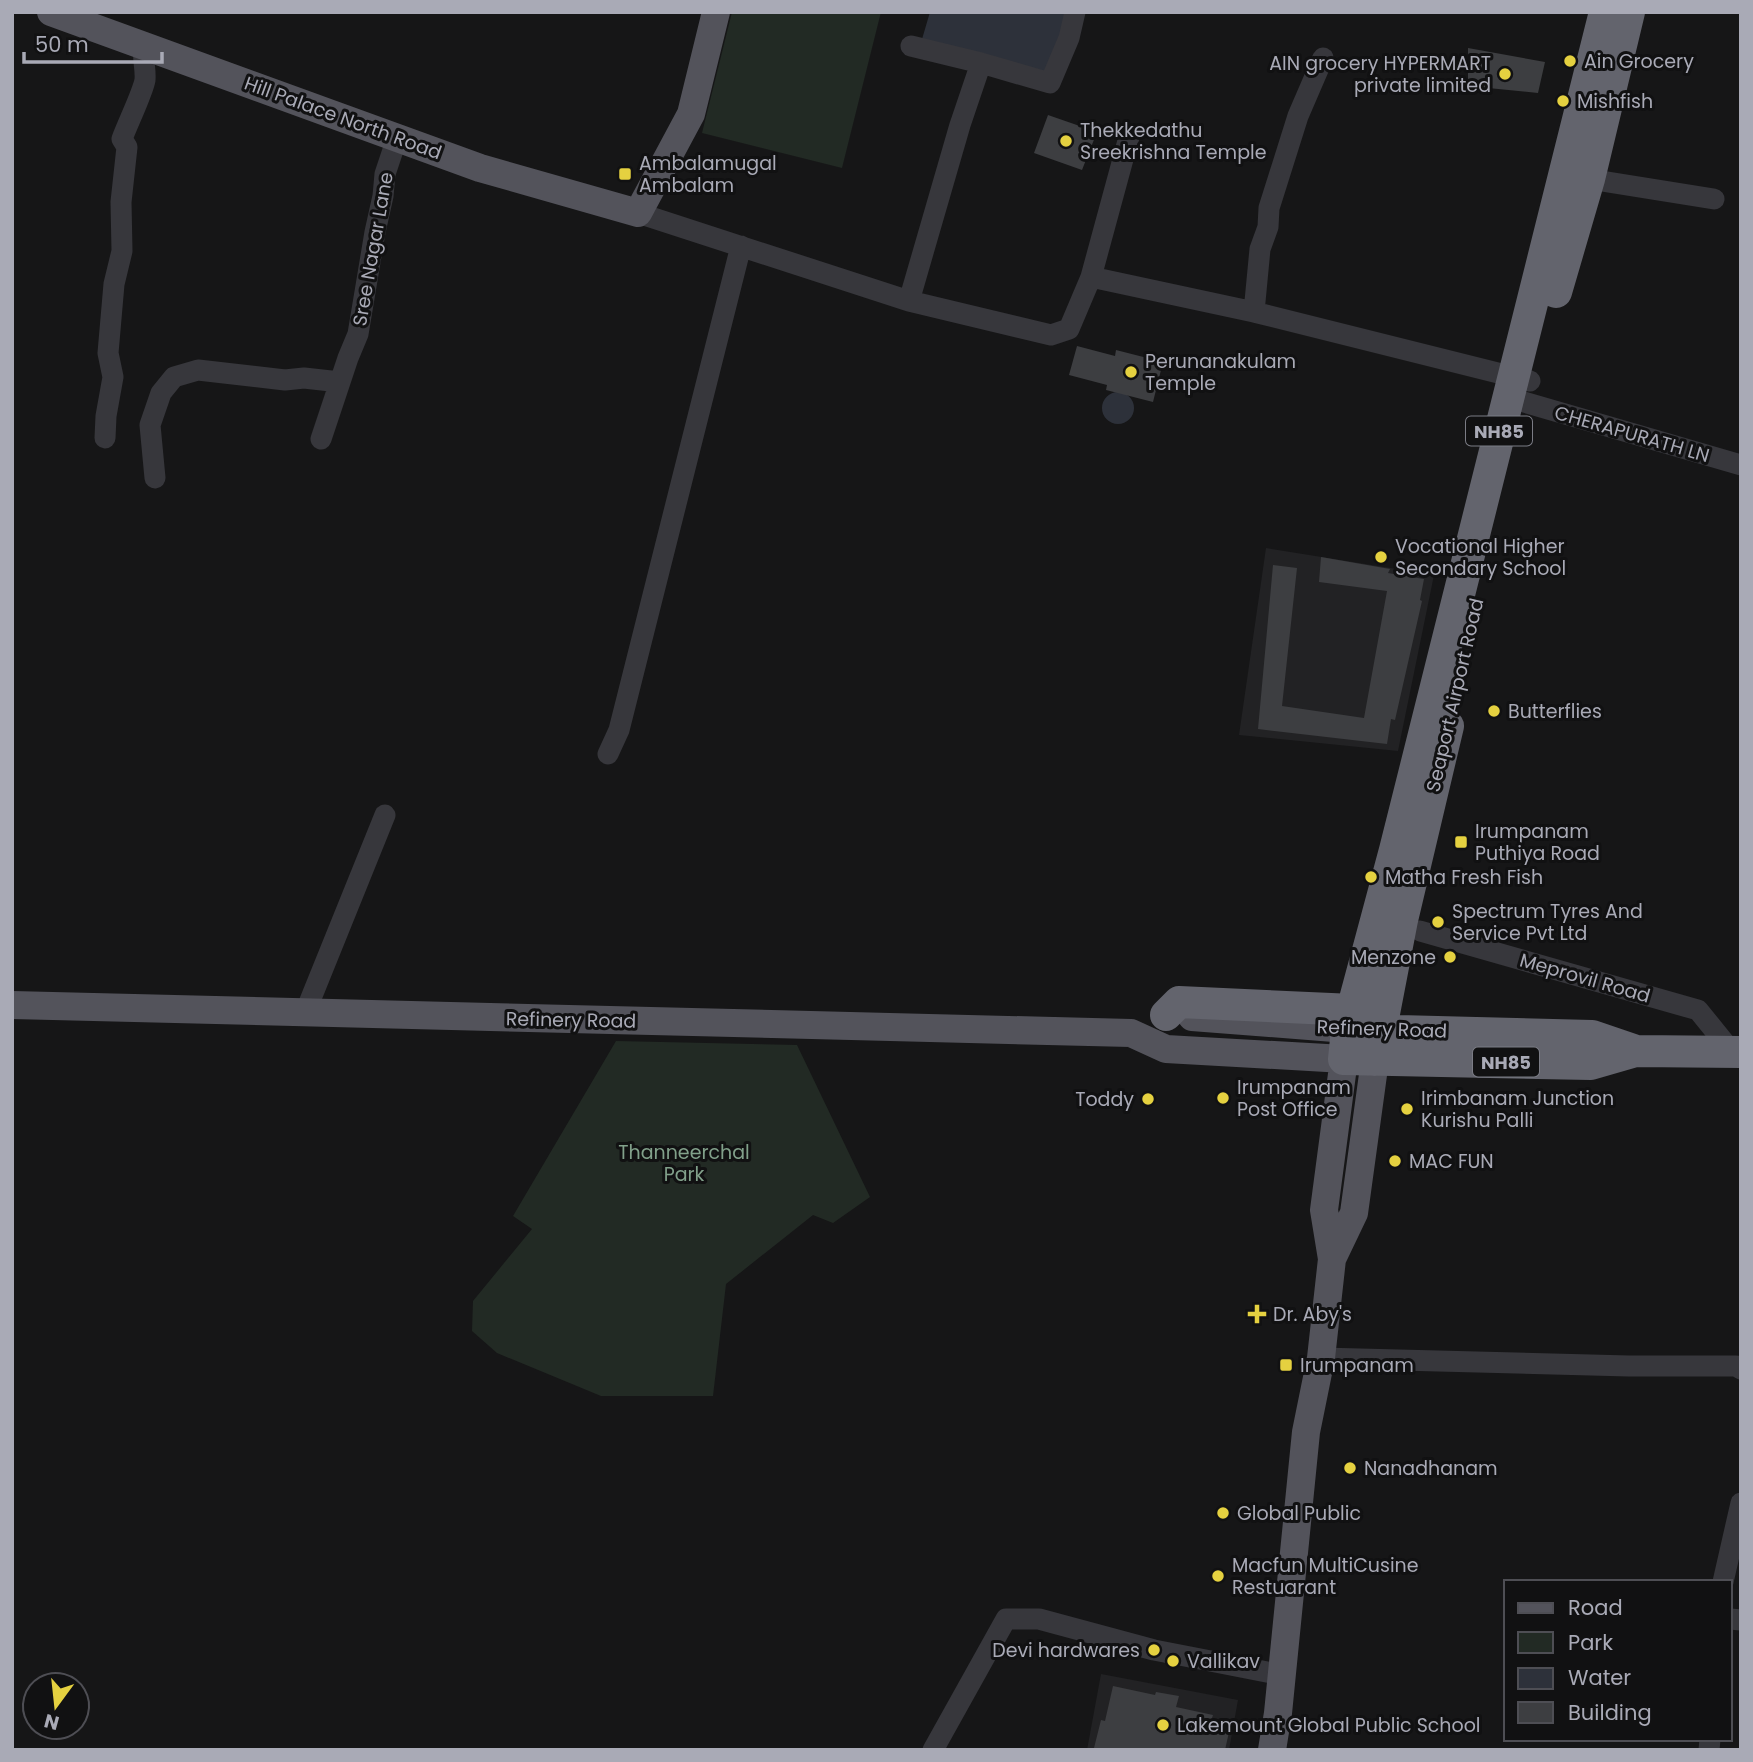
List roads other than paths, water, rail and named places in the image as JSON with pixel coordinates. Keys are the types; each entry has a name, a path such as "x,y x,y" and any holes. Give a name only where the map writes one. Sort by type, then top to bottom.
{"highway":[{"name":"Seaport Airport Road","path":"1363,1044 1402,920 1605,12"},
{"name":"Seaport Airport Road","path":"1363,1044 1395,850 1522,387 1589,178 1629,12"},
{"path":"1166,1015 1179,1002 1363,1044 1420,930 1424,909 1417,856"},
{"name":"Refinery Road","path":"1363,1044 1592,1036 1636,1051"},
{"name":"Refinery Road","path":"1363,1044 1591,1064 1636,1051 1737,1052"}],"main road":[{"name":"Hill Palace North Road","path":"51,12 480,168 638,213"},
{"path":"638,213 691,114 716,12"},
{"name":"Refinery Road","path":"12,1005 1131,1032 1166,1049 1363,1044"},
{"name":"Refinery Road","path":"1131,1032 1166,1015"},
{"name":"Seaport Airport Road","path":"1272,1750 1306,1432 1321,1358 1332,1259 1324,1210 1363,1044"},
{"name":"Seaport Airport Road","path":"1332,1259 1354,1213 1363,1044"}],"street":[{"path":"911,46 1050,83 1069,38 1075,12"},
{"path":"105,438 113,377 108,353 122,251 121,202 127,147 122,139 145,83 142,56 144,46"},
{"path":"1254,313 1260,248 1268,227 1269,208 1298,116 1323,58"},
{"path":"909,301 960,125 981,63"},
{"path":"638,213 909,301 1051,335 1069,329 1091,277 1129,137"},
{"name":"Sree Nagar Lane","path":"321,439 358,334 386,174 397,138"},
{"path":"1589,178 1714,199"},
{"path":"608,754 619,730 741,246"},
{"name":"CHERAPURATH LN","path":"1091,277 1254,313 1522,387 1741,465"},
{"path":"155,478 150,425 161,393 174,377 198,370 285,380 304,378 340,382"},
{"path":"305,1013 385,815"},
{"name":"Meprovil Road","path":"1420,930 1698,1010 1737,1052"},
{"path":"1321,1358 1736,1366 1741,1369"},
{"path":"1723,1580 1741,1503"},
{"path":"933,1750 1006,1619 1039,1619 1154,1650 1282,1675"}],"water":[{"path":"930,12 1072,12 1050,73 920,46"},
{"path":"1118,392 1129,397 1134,408 1129,419 1118,424 1107,419 1102,408 1107,397"}],"place":[{"name":"Ain Grocery","path":"1570,61"},
{"name":"AIN grocery HYPERMART private limited","path":"1505,74"},
{"name":"Mishfish","path":"1563,101"},
{"name":"Thekkedathu Sreekrishna Temple","path":"1066,141"},
{"name":"Ambalamugal Ambalam","path":"625,174"},
{"name":"Perunanakulam Temple","path":"1131,372"},
{"name":"Vocational Higher Secondary School","path":"1381,557"},
{"name":"Butterflies","path":"1494,711"},
{"name":"Irumpanam Puthiya Road","path":"1461,842"},
{"name":"Matha Fresh Fish","path":"1371,877"},
{"name":"Spectrum Tyres And Service Pvt Ltd","path":"1438,922"},
{"name":"Menzone","path":"1450,957"},
{"name":"Irumpanam Post Office","path":"1223,1098"},
{"name":"Toddy","path":"1148,1099"},
{"name":"Irimbanam Junction Kurishu Palli","path":"1407,1109"},
{"name":"MAC FUN","path":"1395,1161"},
{"name":"Dr. Aby's","path":"1257,1314"},
{"name":"Irumpanam","path":"1286,1365"},
{"name":"Nanadhanam","path":"1350,1468"},
{"name":"Global Public","path":"1223,1513"},
{"name":"Macfun MultiCusine Restuarant","path":"1218,1576"},
{"name":"Devi hardwares","path":"1154,1650"},
{"name":"Vallikav","path":"1173,1661"},
{"name":"Lakemount Global Public School","path":"1163,1725"}],"park label":[{"name":"Thanneerchal Park","path":"684,1163"}]}
